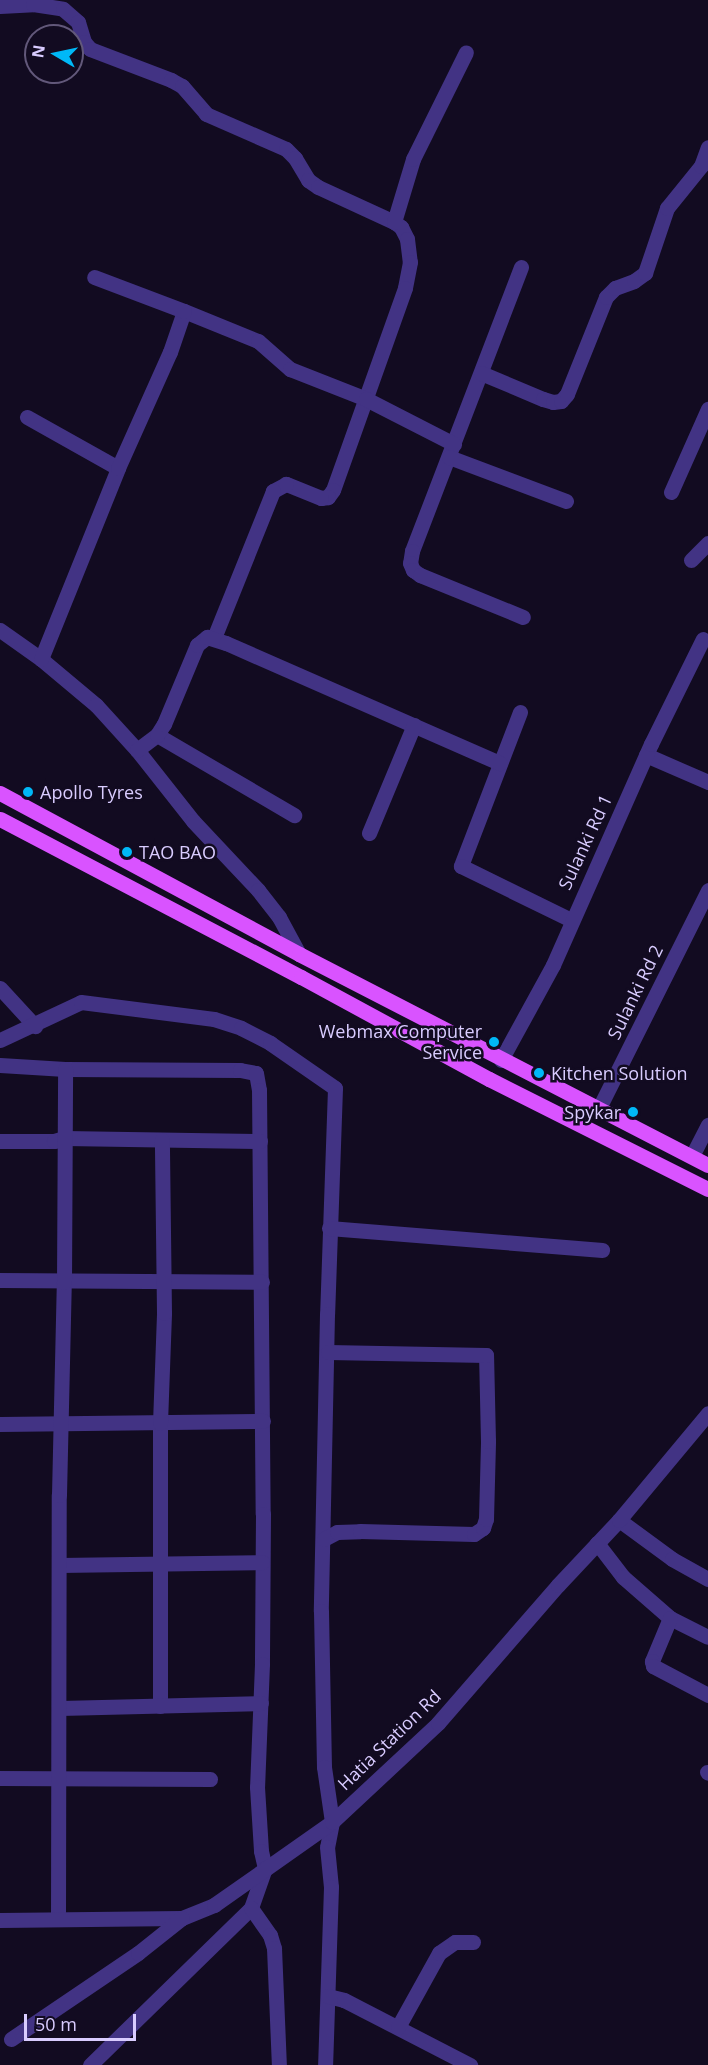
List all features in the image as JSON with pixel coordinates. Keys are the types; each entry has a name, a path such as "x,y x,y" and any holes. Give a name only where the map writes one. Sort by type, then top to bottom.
{"main road":[{"path":"0,793 299,954 708,1165"},
{"path":"0,819 301,976 508,1089 708,1189"}],"street":[{"path":"0,6 33,4 63,9 78,22 84,42 90,49 182,86 206,114 286,149 295,158 308,180 318,187 394,222 401,227 407,239 410,262 405,288 333,490 328,497 314,496 286,484 273,491 214,638"},
{"path":"394,222 413,159 466,52"},
{"path":"481,373 543,399 553,402 561,401 567,394 606,297 615,288 634,281 645,273 667,208 701,166 708,147"},
{"path":"521,267 412,551 412,570 523,617"},
{"path":"94,277 258,341 290,369 366,399 451,450 566,501"},
{"path":"40,659 118,468 170,352 184,311"},
{"path":"671,492 705,425 708,409"},
{"path":"27,417 118,468"},
{"path":"691,560 708,543"},
{"path":"0,630 96,705 137,750 193,821 258,890 279,917 299,954"},
{"path":"137,750 157,735 170,711 197,645 207,637 214,638 500,763"},
{"name":"Sulanki Rd 1","path":"501,1060 553,965 646,755 703,639"},
{"path":"520,712 461,866 571,920"},
{"path":"369,833 414,725"},
{"path":"157,735 294,815"},
{"path":"646,755 708,782"},
{"name":"Sulanki Rd 2","path":"598,1110 708,891"},
{"path":"0,988 35,1026"},
{"path":"0,1040 35,1026 55,1013 81,1002 214,1019 241,1028 270,1043 335,1088 329,1228 321,1611 324,1767 332,1822 327,1847 331,1887 325,2065"},
{"path":"0,1065 64,1069 240,1070 256,1073 260,1090 263,1421 258,1820 265,1868 250,1908 90,2065"},
{"path":"58,1919 64,1069"},
{"path":"692,1156 708,1125"},
{"path":"0,1141 54,1141 64,1138 260,1141"},
{"path":"160,1706 162,1140"},
{"path":"329,1228 602,1250"},
{"path":"0,1280 262,1282"},
{"path":"324,1539 337,1532 360,1531 474,1534 483,1528 486,1519 488,1441 486,1355 328,1352"},
{"name":"Hatia Station Rd","path":"0,1920 182,1918 214,1905 332,1822 438,1723 619,1520 708,1413"},
{"path":"0,1424 263,1421"},
{"path":"619,1520 664,1554 708,1579"},
{"path":"597,1543 623,1577 670,1618 708,1637"},
{"path":"59,1565 262,1562"},
{"path":"670,1618 652,1666 708,1695"},
{"path":"60,1708 261,1703"},
{"path":"0,1778 210,1779"},
{"path":"250,1908 270,1935 274,1948 279,2065"},
{"path":"10,2039 138,1953 182,1918"},
{"path":"398,2027 440,1953 455,1942 473,1942"},
{"path":"328,1996 344,2000 470,2065"}],"place":[{"name":"Apollo Tyres","path":"28,792"},
{"name":"TAO BAO","path":"127,852"},
{"name":"Webmax Computer Service","path":"494,1042"},
{"name":"Kitchen Solution","path":"539,1073"},
{"name":"Spykar","path":"633,1112"}]}
